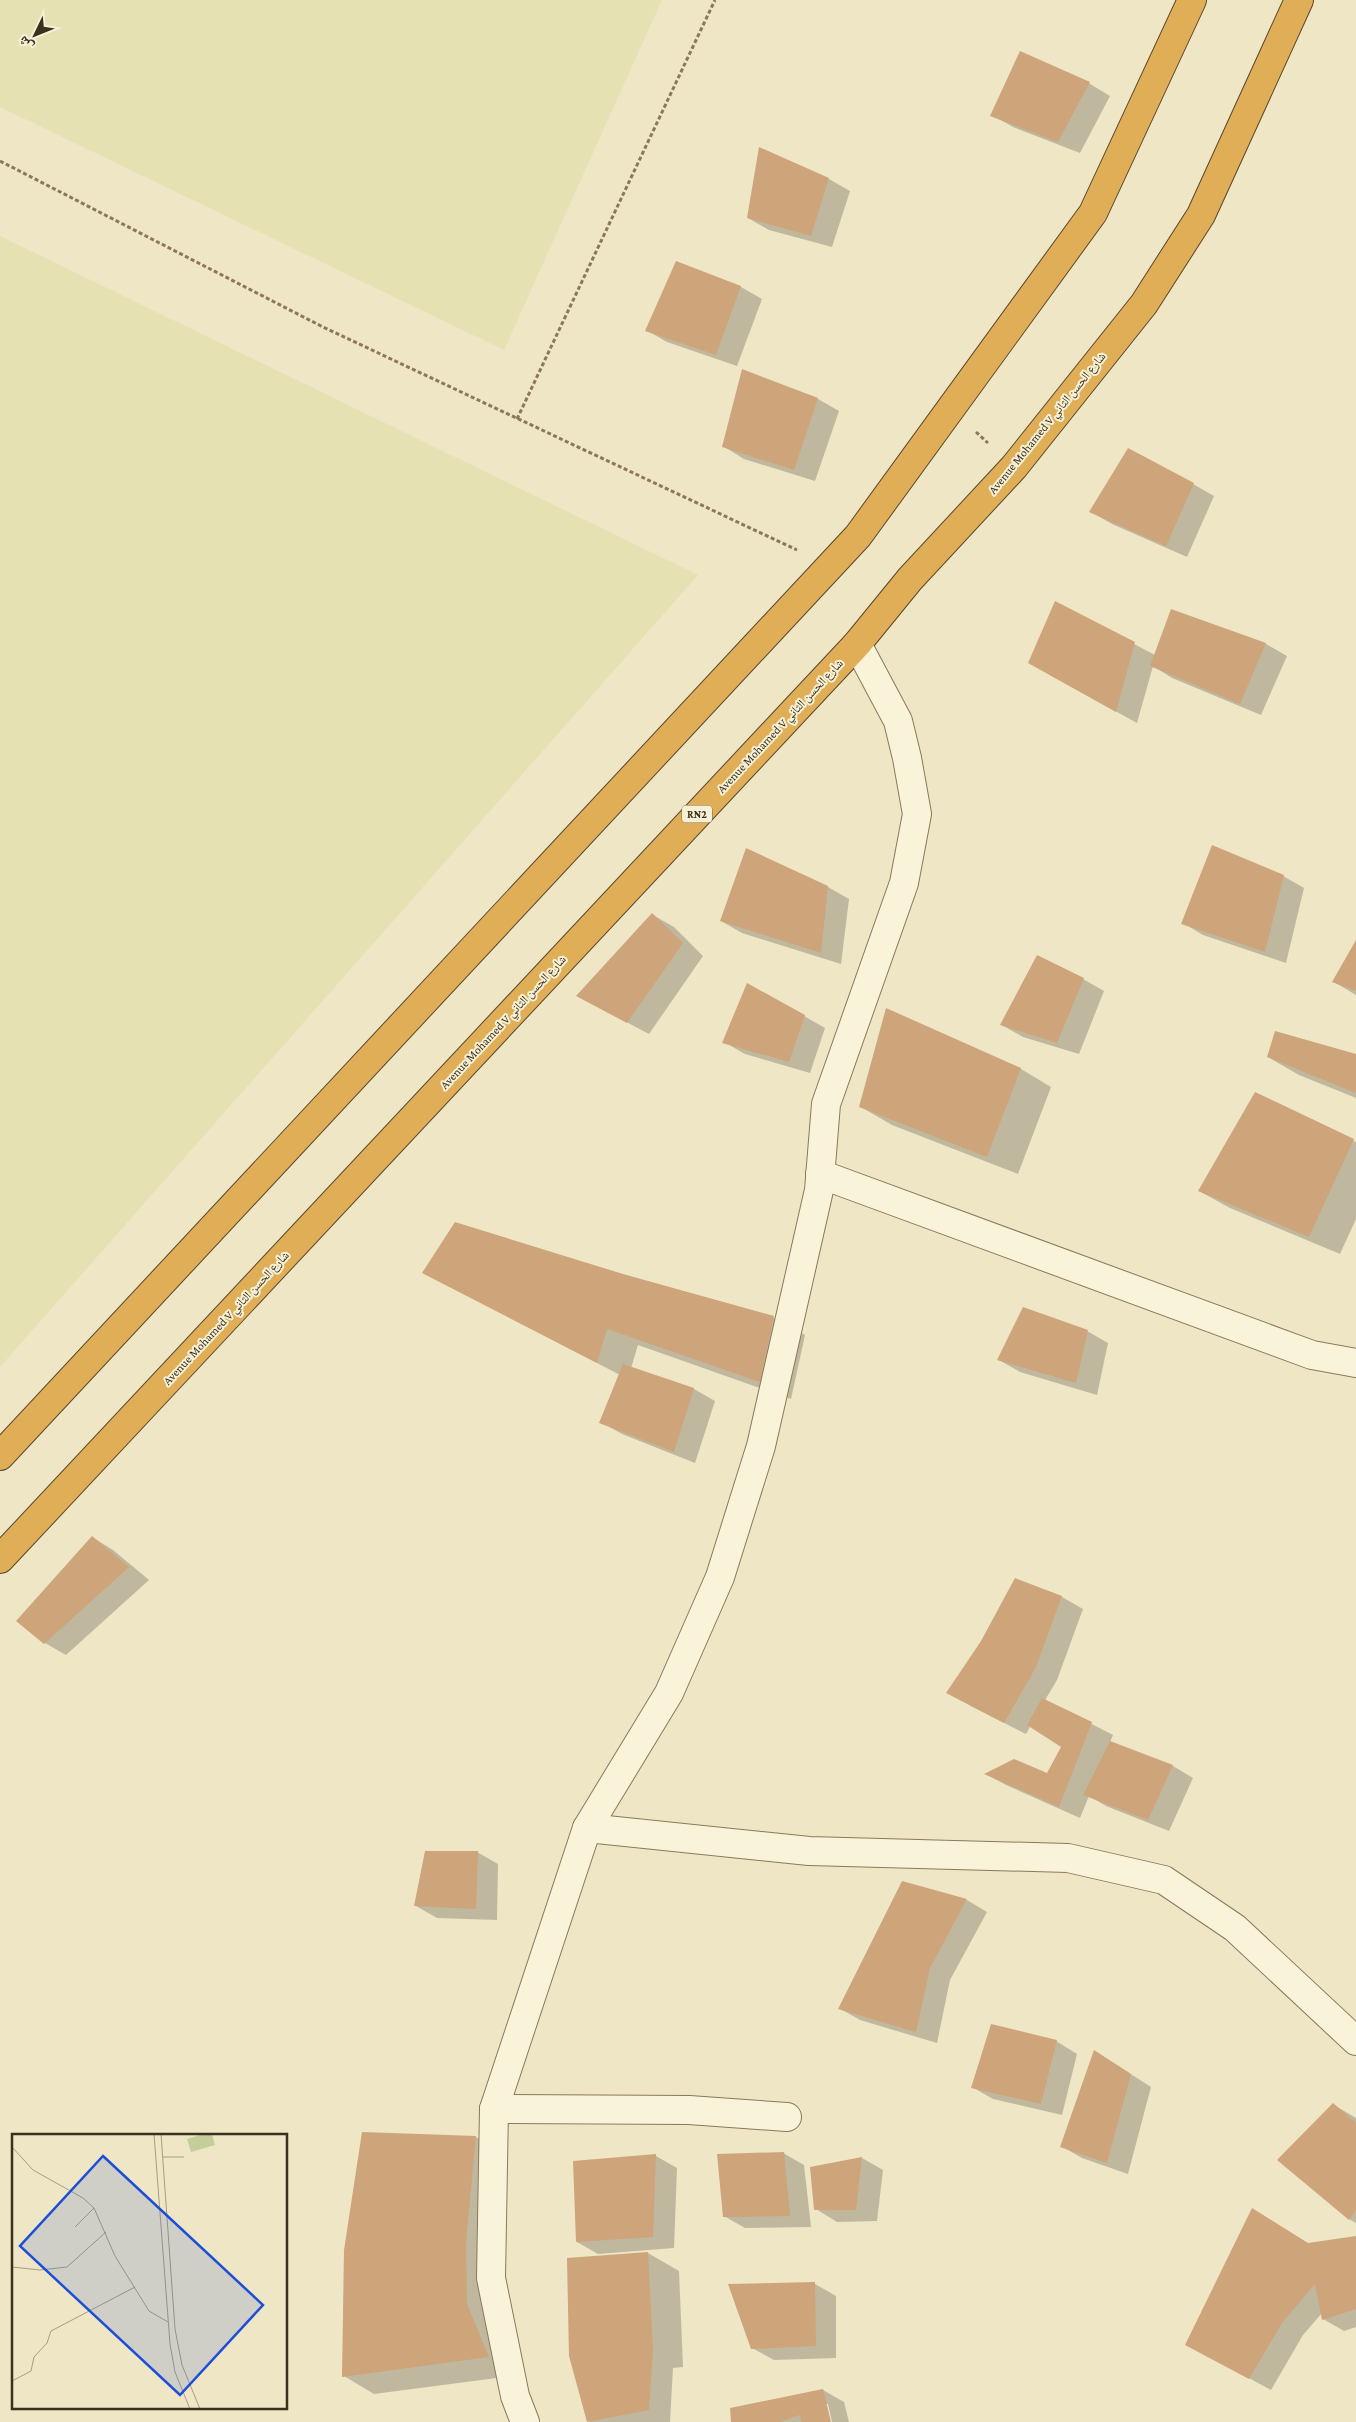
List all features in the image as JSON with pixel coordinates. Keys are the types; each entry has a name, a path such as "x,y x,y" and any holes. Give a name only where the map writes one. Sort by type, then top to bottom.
{"highway":[{"path":"0,1456 858,536 1093,213 1192,0"},
{"name":"Avenue Mohamed V شارع الحسن الثاني","path":"0,1559 857,644 910,579 1014,467 1144,304 1201,215 1299,0"}],"street":[{"path":"524,2422 515,2396 491,2278 494,2109 587,1828 669,1693 720,1577 761,1446 819,1190 826,1104 904,883 917,814 898,721 857,644"},
{"path":"820,1174 1312,1355 1356,1363"},
{"path":"587,1828 809,1850 1068,1858 1164,1880 1235,1928 1356,2041"},
{"path":"494,2109 689,2110 787,2117"}],"path":[{"path":"517,419 715,0"},
{"path":"0,161 323,327 830,566"},
{"path":"951,408 1014,467"}],"shaded area":[{"path":"0,0 662,0 504,350 0,107"},
{"path":"0,236 698,575 0,1367"}],"building":[{"path":"1020,51 1090,82 1058,142 990,116"},
{"path":"759,147 829,178 811,236 747,218"},
{"path":"676,261 741,286 716,355 645,331"},
{"path":"742,369 818,398 794,470 722,447"},
{"path":"1128,448 1194,483 1166,546 1089,512"},
{"path":"1055,601 1135,642 1116,712 1028,663"},
{"path":"1171,609 1266,643 1240,704 1150,666"},
{"path":"1212,845 1284,875 1265,952 1181,924"},
{"path":"746,848 828,886 821,953 720,921"},
{"path":"652,913 683,943 627,1023 576,996"},
{"path":"1356,940 1356,991 1332,982"},
{"path":"1037,955 1084,978 1057,1043 1000,1025"},
{"path":"747,983 805,1015 789,1062 722,1043"},
{"path":"886,1008 1021,1068 987,1157 859,1107"},
{"path":"1275,1031 1356,1054 1356,1093 1267,1057"},
{"path":"1255,1092 1354,1139 1309,1237 1198,1191"},
{"path":"455,1222 623,1274 774,1316 760,1382 607,1329 597,1363 422,1273"},
{"path":"1023,1307 1088,1330 1076,1383 997,1360"},
{"path":"623,1364 694,1388 674,1452 599,1423"},
{"path":"92,1536 129,1567 44,1644 16,1621"},
{"path":"1015,1578 1062,1596 1036,1667 1004,1723 946,1693 981,1641"},
{"path":"1042,1698 1092,1722 1059,1807 984,1774 1014,1759 1047,1773 1061,1747 1027,1725"},
{"path":"1110,1741 1173,1765 1148,1820 1083,1795"},
{"path":"425,1851 478,1851 476,1909 414,1906"},
{"path":"902,1881 967,1899 930,1968 916,2032 838,2009"},
{"path":"991,2024 1057,2040 1041,2104 971,2088"},
{"path":"1094,2050 1131,2074 1107,2163 1060,2147"},
{"path":"1333,2103 1356,2123 1356,2210 1349,2220 1277,2160"},
{"path":"362,2132 476,2136 466,2242 467,2304 489,2357 342,2377 344,2250"},
{"path":"784,2152 790,2216 723,2217 717,2154"},
{"path":"656,2154 653,2237 576,2242 573,2161"},
{"path":"862,2157 856,2210 814,2210 810,2167"},
{"path":"1252,2208 1308,2243 1356,2236 1356,2309 1322,2320 1315,2284 1282,2323 1249,2379 1185,2345"},
{"path":"648,2252 653,2350 649,2410 587,2422 569,2356 567,2258"},
{"path":"815,2282 816,2346 751,2349 728,2284"},
{"path":"823,2389 831,2422 801,2422 800,2415 780,2422 731,2422 730,2408"}]}
